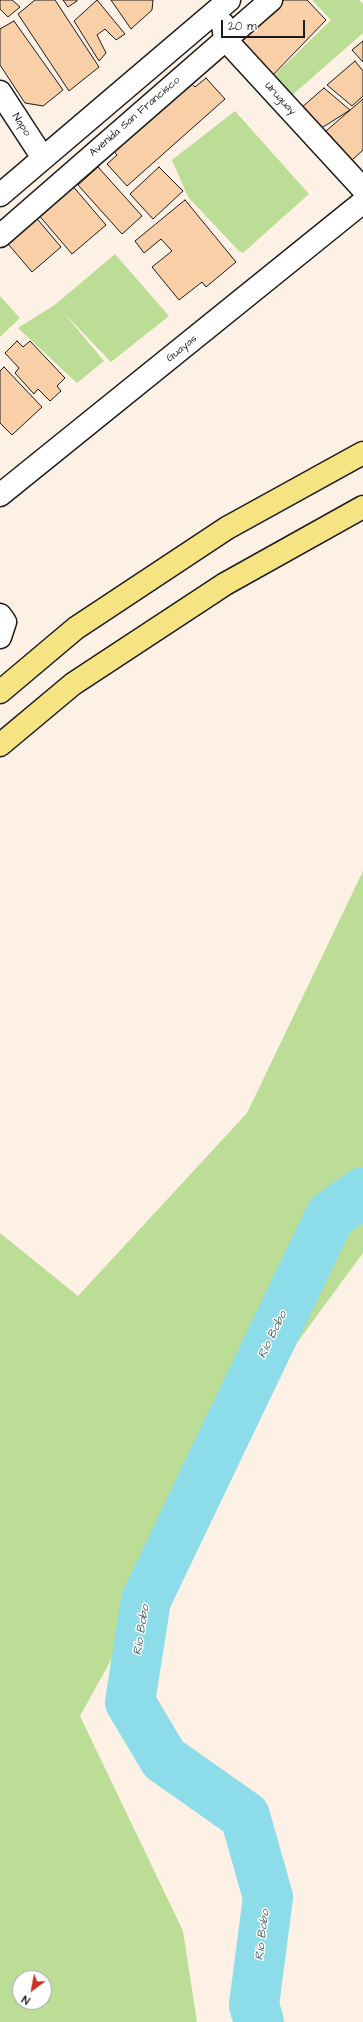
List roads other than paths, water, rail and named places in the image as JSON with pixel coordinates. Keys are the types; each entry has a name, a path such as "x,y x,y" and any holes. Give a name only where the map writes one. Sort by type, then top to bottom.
{"main road":[{"path":"0,692 76,628 227,528 363,454"},
{"path":"0,746 73,684 218,588 363,507"}],"street":[{"name":"Avenida San Francisco","path":"0,236 271,0"},
{"path":"222,2 225,39"},
{"path":"0,195 222,2"},
{"name":"Uruguay","path":"225,39 363,189"},
{"name":"Napo","path":"0,92 43,158"},
{"name":"Guayas","path":"0,495 363,202"},
{"path":"0,615 5,622 0,637"}],"waterway":[{"name":"Río Bobo","path":"259,2022 254,2005 268,1897 245,1816 164,1759 130,1702 146,1600 330,1216 363,1192"}]}
